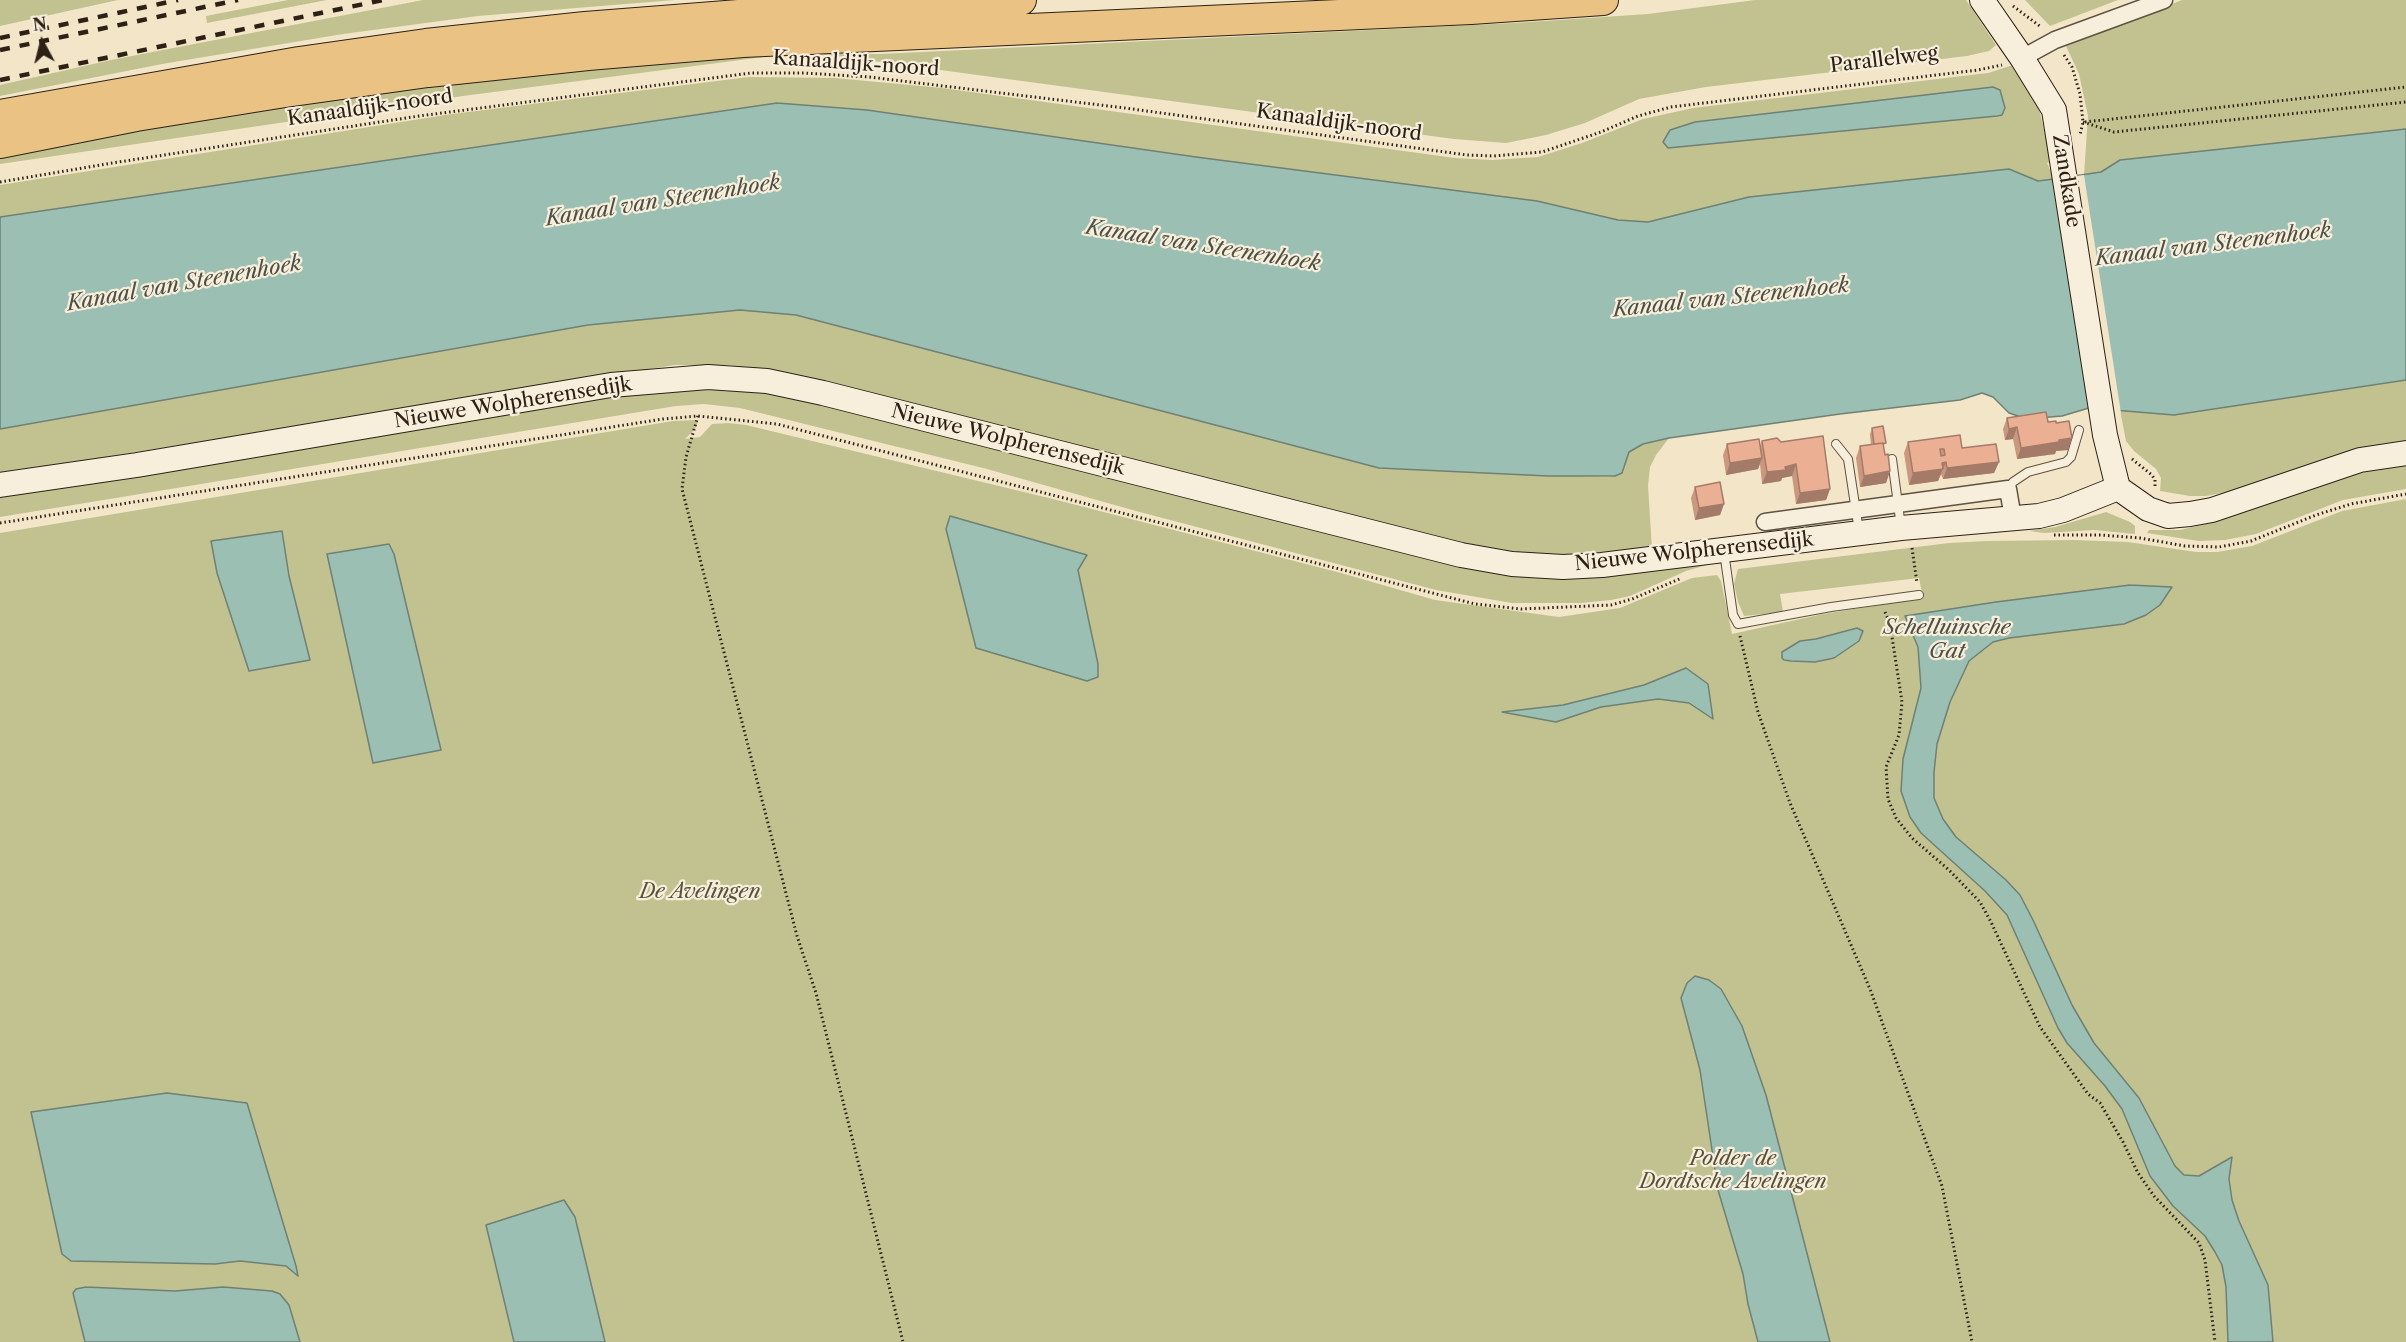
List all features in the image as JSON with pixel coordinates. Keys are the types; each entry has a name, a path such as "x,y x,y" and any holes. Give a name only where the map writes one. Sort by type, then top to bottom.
{"highway":[{"path":"0,115 242,71 426,44 585,27 751,14 1021,0"},
{"path":"0,143 136,116 285,92 428,72 588,55 743,42 1447,10 1603,0"}],"street":[{"name":"Zandkade","path":"1982,0 2022,57 2054,110 2105,435 2118,488"},
{"path":"2022,57 2055,40 2164,0"},
{"name":"Nieuwe Wolpherensedijk","path":"0,485 137,465 611,385 708,377 767,381 823,393 1461,555 1512,564 1563,567 1602,565 1860,533 1906,535 2039,516 2063,510 2118,488"},
{"path":"2118,488 2148,509 2168,516 2190,514 2212,510 2360,460 2406,453"},
{"path":"2008,489 2013,518"},
{"name":"Nieuwe Wolpherensedijk","path":"1765,522 2008,489"}],"lane":[{"path":"2008,489 2013,482 2028,472 2066,462 2071,458 2079,430"},
{"path":"1836,444 1848,459 1860,533"},
{"path":"1892,459 1898,504 1906,535"},
{"path":"1724,550 1733,615 1738,624 1919,595"}],"path":[{"name":"Zandkade","path":"2006,0 2055,40 2072,67 2080,94 2083,122"},
{"name":"Parallelweg","path":"1601,132 1638,116 1683,105 1978,70 2022,57"},
{"name":"Kanaaldijk-noord","path":"0,182 419,116 629,90 718,76 776,72 838,74 939,85 1467,155 1494,156 1542,152 1601,132"},
{"path":"2083,122 2406,87"},
{"path":"2083,122 2114,132 2406,102"},
{"path":"0,524 663,419 698,416 686,457 682,489 797,936 816,993 903,1342"},
{"path":"2140,538 2201,547 2233,545 2251,541 2350,504 2406,494"},
{"path":"1906,535 1919,595"},
{"path":"1882,600 1890,624 1902,702 1899,735 1886,767 1888,799 1896,818 1912,838 1949,870 1980,902 2040,1027 2088,1094 2100,1103 2138,1173 2154,1196 2199,1243 2205,1260 2215,1342"},
{"path":"1738,624 1758,712 1790,803 1870,989 1942,1186 1972,1342"}],"green space":[{"path":"0,0 118,0 0,26"},
{"path":"288,0 327,0 207,23 206,16"},
{"path":"423,0 675,0 478,16 343,34 162,64 0,96 0,85 111,60"},
{"path":"1755,0 1966,0 1996,45 1989,51 1967,56 1706,87 1639,99 1585,123 1546,135 1506,143 1454,139 821,54 881,54 1514,23 1648,14"},
{"path":"2025,0 2118,0 2050,26"},
{"path":"2182,0 2406,0 2406,129 2120,160 2101,172 2084,175 2088,116 2079,74 2066,46"},
{"path":"779,55 463,96 0,164 0,153 287,99 551,66"},
{"path":"2013,65 2038,105 2052,162 2047,163 2054,179 2038,181 2009,169 1648,222 1618,220 1537,201 1196,157 867,110 777,103 0,217 0,185 452,114 749,77 835,78 942,88 1455,158 1492,160 1538,157 1582,143 1643,119 1693,108 1988,73"},
{"path":"740,310 796,315 1379,468 1607,477 1615,476 1629,452 1643,444 1669,438 1650,467 1648,486 1652,549 1566,557 1499,552 788,374 728,365 675,365 0,474 0,429 588,325"},
{"path":"2406,380 2406,443 2350,454 2227,492 2206,496 2160,491 2161,478 2156,469 2134,451 2126,441 2120,410 2174,415"},
{"path":"673,387 768,392 829,403 1457,566 1707,562 1707,565 1686,571 1630,596 1611,600 1581,603 1512,603 1436,590 987,469 740,408 704,404 676,406 0,517 0,495"},
{"name":"De Avelingen","path":"695,420 698,422 695,429 685,439 700,437 712,424 746,425 1057,500 1341,573 1435,600 1559,617 1620,608 1692,578 1717,575 1721,581 1732,634 1823,614 1923,598 1919,578 1780,594 1783,612 1744,616 1734,584 1738,569 1949,543 1987,541 2128,542 2196,552 2217,552 2252,546 2342,511 2406,499 2406,1342 0,1342 0,533 673,421"},
{"path":"2406,462 2406,489 2343,500 2256,534 2225,540 2199,541 2147,533 2149,530 2180,530 2205,524 2346,476"},
{"path":"2106,512 2130,522 2135,526 2135,534 2094,530 2044,533 2029,531 2055,527"}],"water":[{"path":"1993,87 2000,90 2005,108 2002,115 1668,148 1663,142 1670,130 1695,122"},
{"name":"Kanaal van Steenenhoek","path":"777,103 867,110 1196,157 1537,201 1618,220 1648,222 1749,197 2009,169 2038,181 2101,172 2120,160 2406,129 2406,380 2174,415 2089,408 2062,416 2027,419 2009,413 1993,397 1982,393 1960,400 1669,438 1643,444 1629,452 1622,473 1615,476 1548,476 1379,468 796,315 740,310 588,325 0,429 0,217"},
{"path":"950,516 1087,555 1078,570 1098,664 1098,677 1087,681 976,648 946,529"},
{"path":"282,531 289,576 310,660 249,671 217,573 211,541"},
{"path":"389,544 394,554 441,750 373,763 327,554"},
{"name":"Schelluinsche Gat","path":"2130,585 2172,587 2160,605 2146,615 2124,624 2009,638 1993,642 1969,661 1950,702 1937,744 1934,798 1943,819 1956,837 2020,895 2072,1005 2094,1043 2139,1098 2175,1166 2184,1175 2199,1176 2232,1157 2229,1179 2232,1200 2268,1285 2273,1342 2228,1342 2226,1287 2222,1265 2215,1252 2205,1236 2173,1206 2150,1176 2122,1109 2067,1043 2007,915 1985,891 1921,833 1910,817 1901,791 1903,759 1921,688 1918,647 1905,616"},
{"path":"1857,628 1863,631 1859,641 1834,658 1815,662 1791,661 1782,658 1782,652 1800,641"},
{"path":"1686,668 1708,684 1713,719 1689,703 1658,699 1601,707 1556,722 1502,712 1563,705 1644,685"},
{"path":"1695,976 1709,980 1721,989 1742,1026 1766,1095 1830,1342 1758,1342 1743,1274 1718,1190 1700,1070 1681,998 1687,983"},
{"path":"167,1093 247,1103 298,1276 286,1266 240,1261 215,1264 71,1261 62,1254 31,1112"},
{"path":"564,1200 575,1217 605,1342 514,1342 486,1225"},
{"path":"86,1287 175,1291 223,1287 272,1291 280,1294 289,1305 300,1342 85,1342 73,1293 76,1289"}],"pier":[{"path":"2084,175 2121,413 2089,411 2054,179"}],"building":[{"path":"2046,412 2048,422 2069,421 2072,438 2021,448 2017,427 2009,429 2007,418"},
{"path":"1883,426 1886,443 1874,444 1872,428"},
{"path":"1960,435 1962,448 1996,444 1999,462 1947,468 1946,462 1942,463 1943,469 1913,473 1908,442","holes":["1940,449 1944,449 1945,455 1941,456"]},
{"path":"1823,436 1830,489 1800,493 1796,464 1785,467 1786,470 1767,472 1762,441 1777,438 1781,442"},
{"path":"1759,439 1762,458 1730,463 1727,444"},
{"path":"1883,443 1885,455 1888,454 1890,471 1864,476 1860,446"},
{"path":"1720,482 1724,504 1699,508 1695,487"}],"railway":[{"path":"0,38 178,0"},
{"path":"0,50 238,0"},
{"path":"0,80 383,0"}],"park label":[{"name":"Polder de Dordtsche Avelingen","path":"1733,1170"}]}
